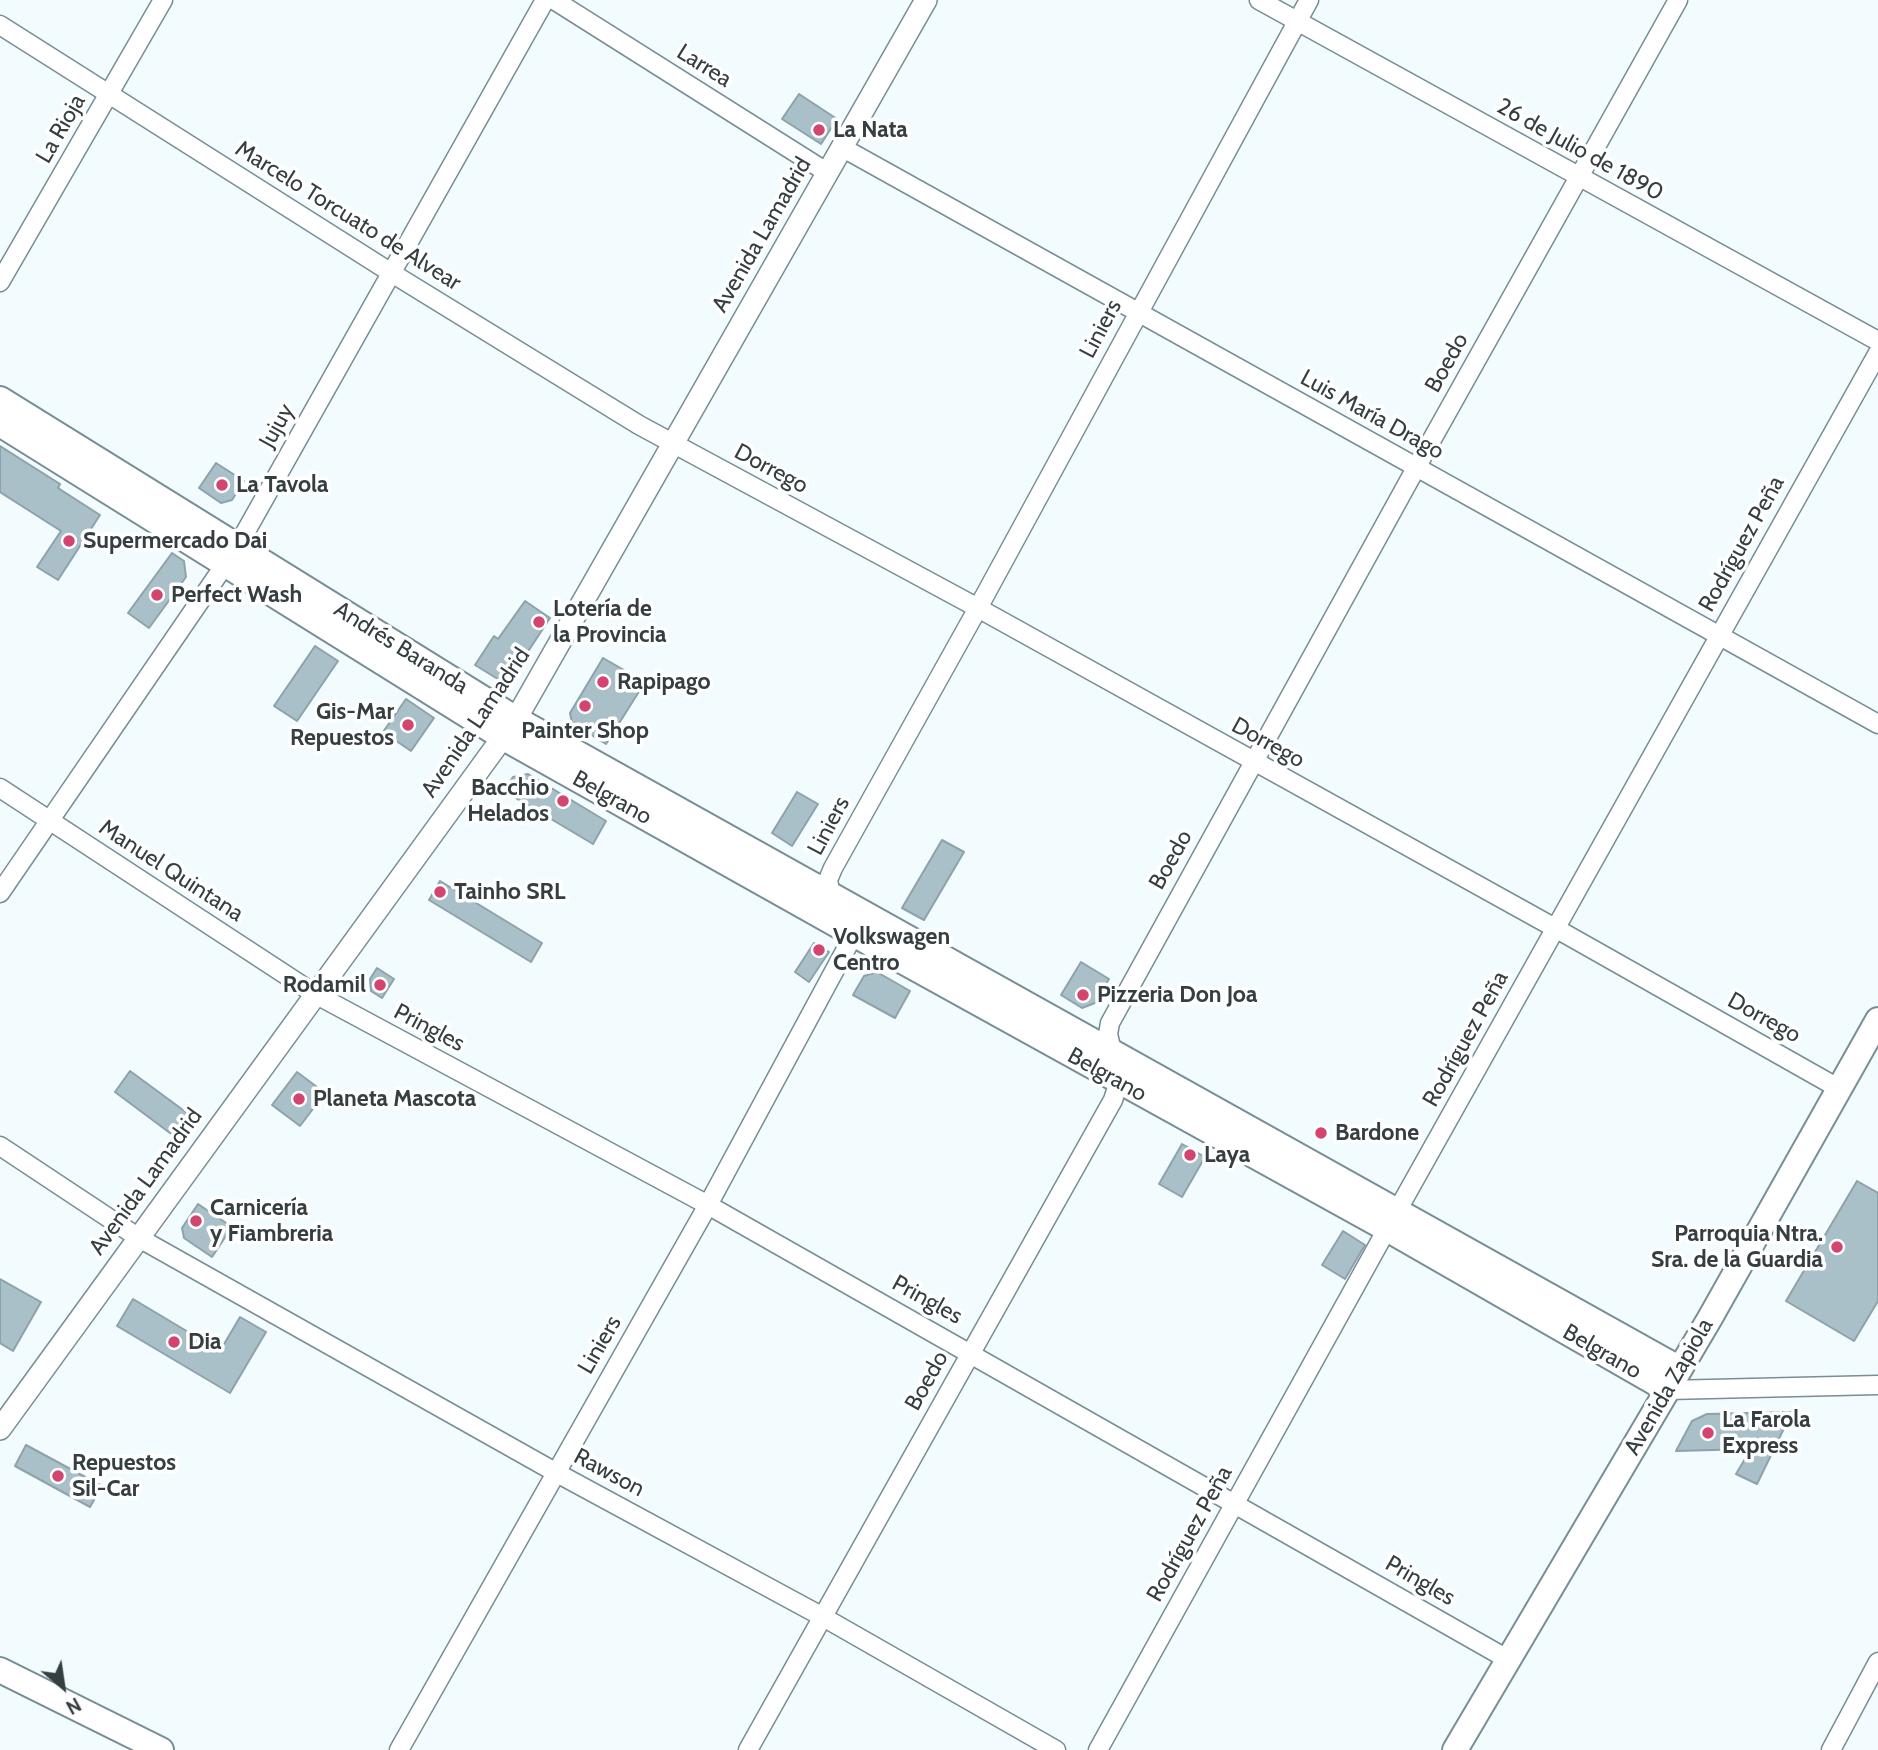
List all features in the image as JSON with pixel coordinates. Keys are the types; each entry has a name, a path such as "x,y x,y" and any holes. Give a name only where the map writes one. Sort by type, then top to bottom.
{"main road":[{"name":"Andrés Baranda","path":"0,399 231,555 510,728"},
{"name":"Andrés Baranda","path":"0,424 231,555"},
{"name":"Belgrano","path":"510,728 831,896 1113,1052 1393,1220 1674,1379"},
{"name":"Belgrano","path":"510,728 848,931 1119,1082 1393,1220"},
{"name":"Avenida Zapiola","path":"1455,1750 1674,1379 1878,1020"},
{"path":"0,1670 149,1747"}],"street":[{"name":"La Rioja","path":"0,282 163,0"},
{"name":"Jujuy","path":"0,893 231,555 545,0"},
{"name":"Larrea","path":"554,0 828,173"},
{"name":"Avenida Lamadrid","path":"0,1429 510,728 926,0"},
{"name":"26 de Julio de 1890","path":"1259,0 1878,341"},
{"name":"Liniers","path":"831,896 828,880 833,867 978,608 1309,0"},
{"name":"Boedo","path":"748,1750 1113,1100 1119,1082 1108,1034 1110,1023 1252,762 1678,0"},
{"name":"Marcelo Torcuato de Alvear","path":"0,25 390,272 673,444"},
{"name":"Luis María Drago","path":"843,148 1878,724"},
{"name":"Rodríguez Peña","path":"1098,1750 1878,352"},
{"name":"Dorrego","path":"673,444 978,608 1838,1088"},
{"name":"Manuel Quintana","path":"0,788 315,994"},
{"path":"831,896 848,931"},
{"name":"Liniers","path":"400,1750 708,1205 845,951 849,943 848,931"},
{"name":"Pringles","path":"315,994 708,1205 1509,1660"},
{"name":"Rawson","path":"0,1146 139,1238 555,1472 823,1617 1056,1750"},
{"name":"Belgrano","path":"1674,1379 1716,1387"},
{"name":"Belgrano","path":"1674,1379 1716,1387 1878,1385"},
{"path":"1831,1750 1878,1662"}],"building":[{"path":"799,94 837,119 821,144 782,119"},
{"path":"0,446 60,484 58,488 100,515 58,580 37,567 61,531 0,492"},
{"name":"La Tavola","path":"216,463 244,481 232,500 221,503 199,488"},
{"name":"Perfect Wash","path":"172,553 184,561 186,577 149,628 128,613"},
{"path":"525,601 550,618 510,679 501,681 475,665 494,636 498,639"},
{"path":"315,646 338,661 297,721 274,706"},
{"path":"603,658 624,670 620,677 640,690 606,744 572,723 570,713"},
{"name":"Gis-Mar Repuestos","path":"406,699 434,718 411,751 383,732"},
{"path":"528,774 606,821 593,844 504,791 513,777"},
{"path":"797,792 818,804 792,846 772,833"},
{"path":"942,840 964,852 924,920 902,908"},
{"path":"440,881 542,943 531,962 429,900"},
{"path":"814,943 829,952 809,982 795,972"},
{"path":"1081,962 1109,979 1095,1003 1082,1008 1061,995"},
{"name":"Rodamil","path":"377,968 394,979 382,998 371,991 370,979"},
{"path":"877,972 910,991 895,1018 853,995 864,976"},
{"path":"130,1071 194,1118 178,1139 115,1092"},
{"name":"Planeta Mascota","path":"297,1072 325,1093 300,1126 272,1105"},
{"path":"1182,1144 1205,1157 1182,1197 1159,1184"},
{"path":"1857,1181 1878,1193 1878,1301 1854,1341 1786,1301"},
{"path":"198,1204 232,1227 212,1257 184,1238 182,1228"},
{"path":"1343,1231 1365,1245 1345,1279 1322,1265"},
{"path":"0,1279 41,1302 13,1351 0,1343"},
{"name":"Dia","path":"133,1299 220,1351 240,1317 266,1332 230,1393 117,1326"},
{"path":"1792,1412 1757,1484 1736,1474 1751,1449 1676,1451 1692,1421 1707,1414"},
{"name":"Repuestos Sil-Car","path":"26,1445 102,1486 90,1507 15,1466"}],"place":[{"name":"La Nata","path":"819,130"},
{"name":"La Tavola","path":"222,485"},
{"name":"Supermercado Dai","path":"69,541"},
{"name":"Perfect Wash","path":"157,595"},
{"name":"Lotería de la Provincia","path":"539,622"},
{"name":"Rapipago","path":"603,682"},
{"name":"Painter Shop","path":"585,706"},
{"name":"Gis-Mar Repuestos","path":"408,725"},
{"name":"Bacchio Helados","path":"563,801"},
{"name":"Tainho SRL","path":"440,892"},
{"name":"Volkswagen Centro","path":"819,950"},
{"name":"Rodamil","path":"380,985"},
{"name":"Pizzeria Don Joa","path":"1083,995"},
{"name":"Planeta Mascota","path":"299,1099"},
{"name":"Bardone","path":"1321,1133"},
{"name":"Laya","path":"1190,1155"},
{"name":"Carnicería y Fiambreria","path":"196,1221"},
{"name":"Parroquia Ntra. Sra. de la Guardia","path":"1837,1247"},
{"name":"Dia","path":"174,1342"},
{"name":"La Farola Express","path":"1708,1433"},
{"name":"Repuestos Sil-Car","path":"58,1476"}]}
